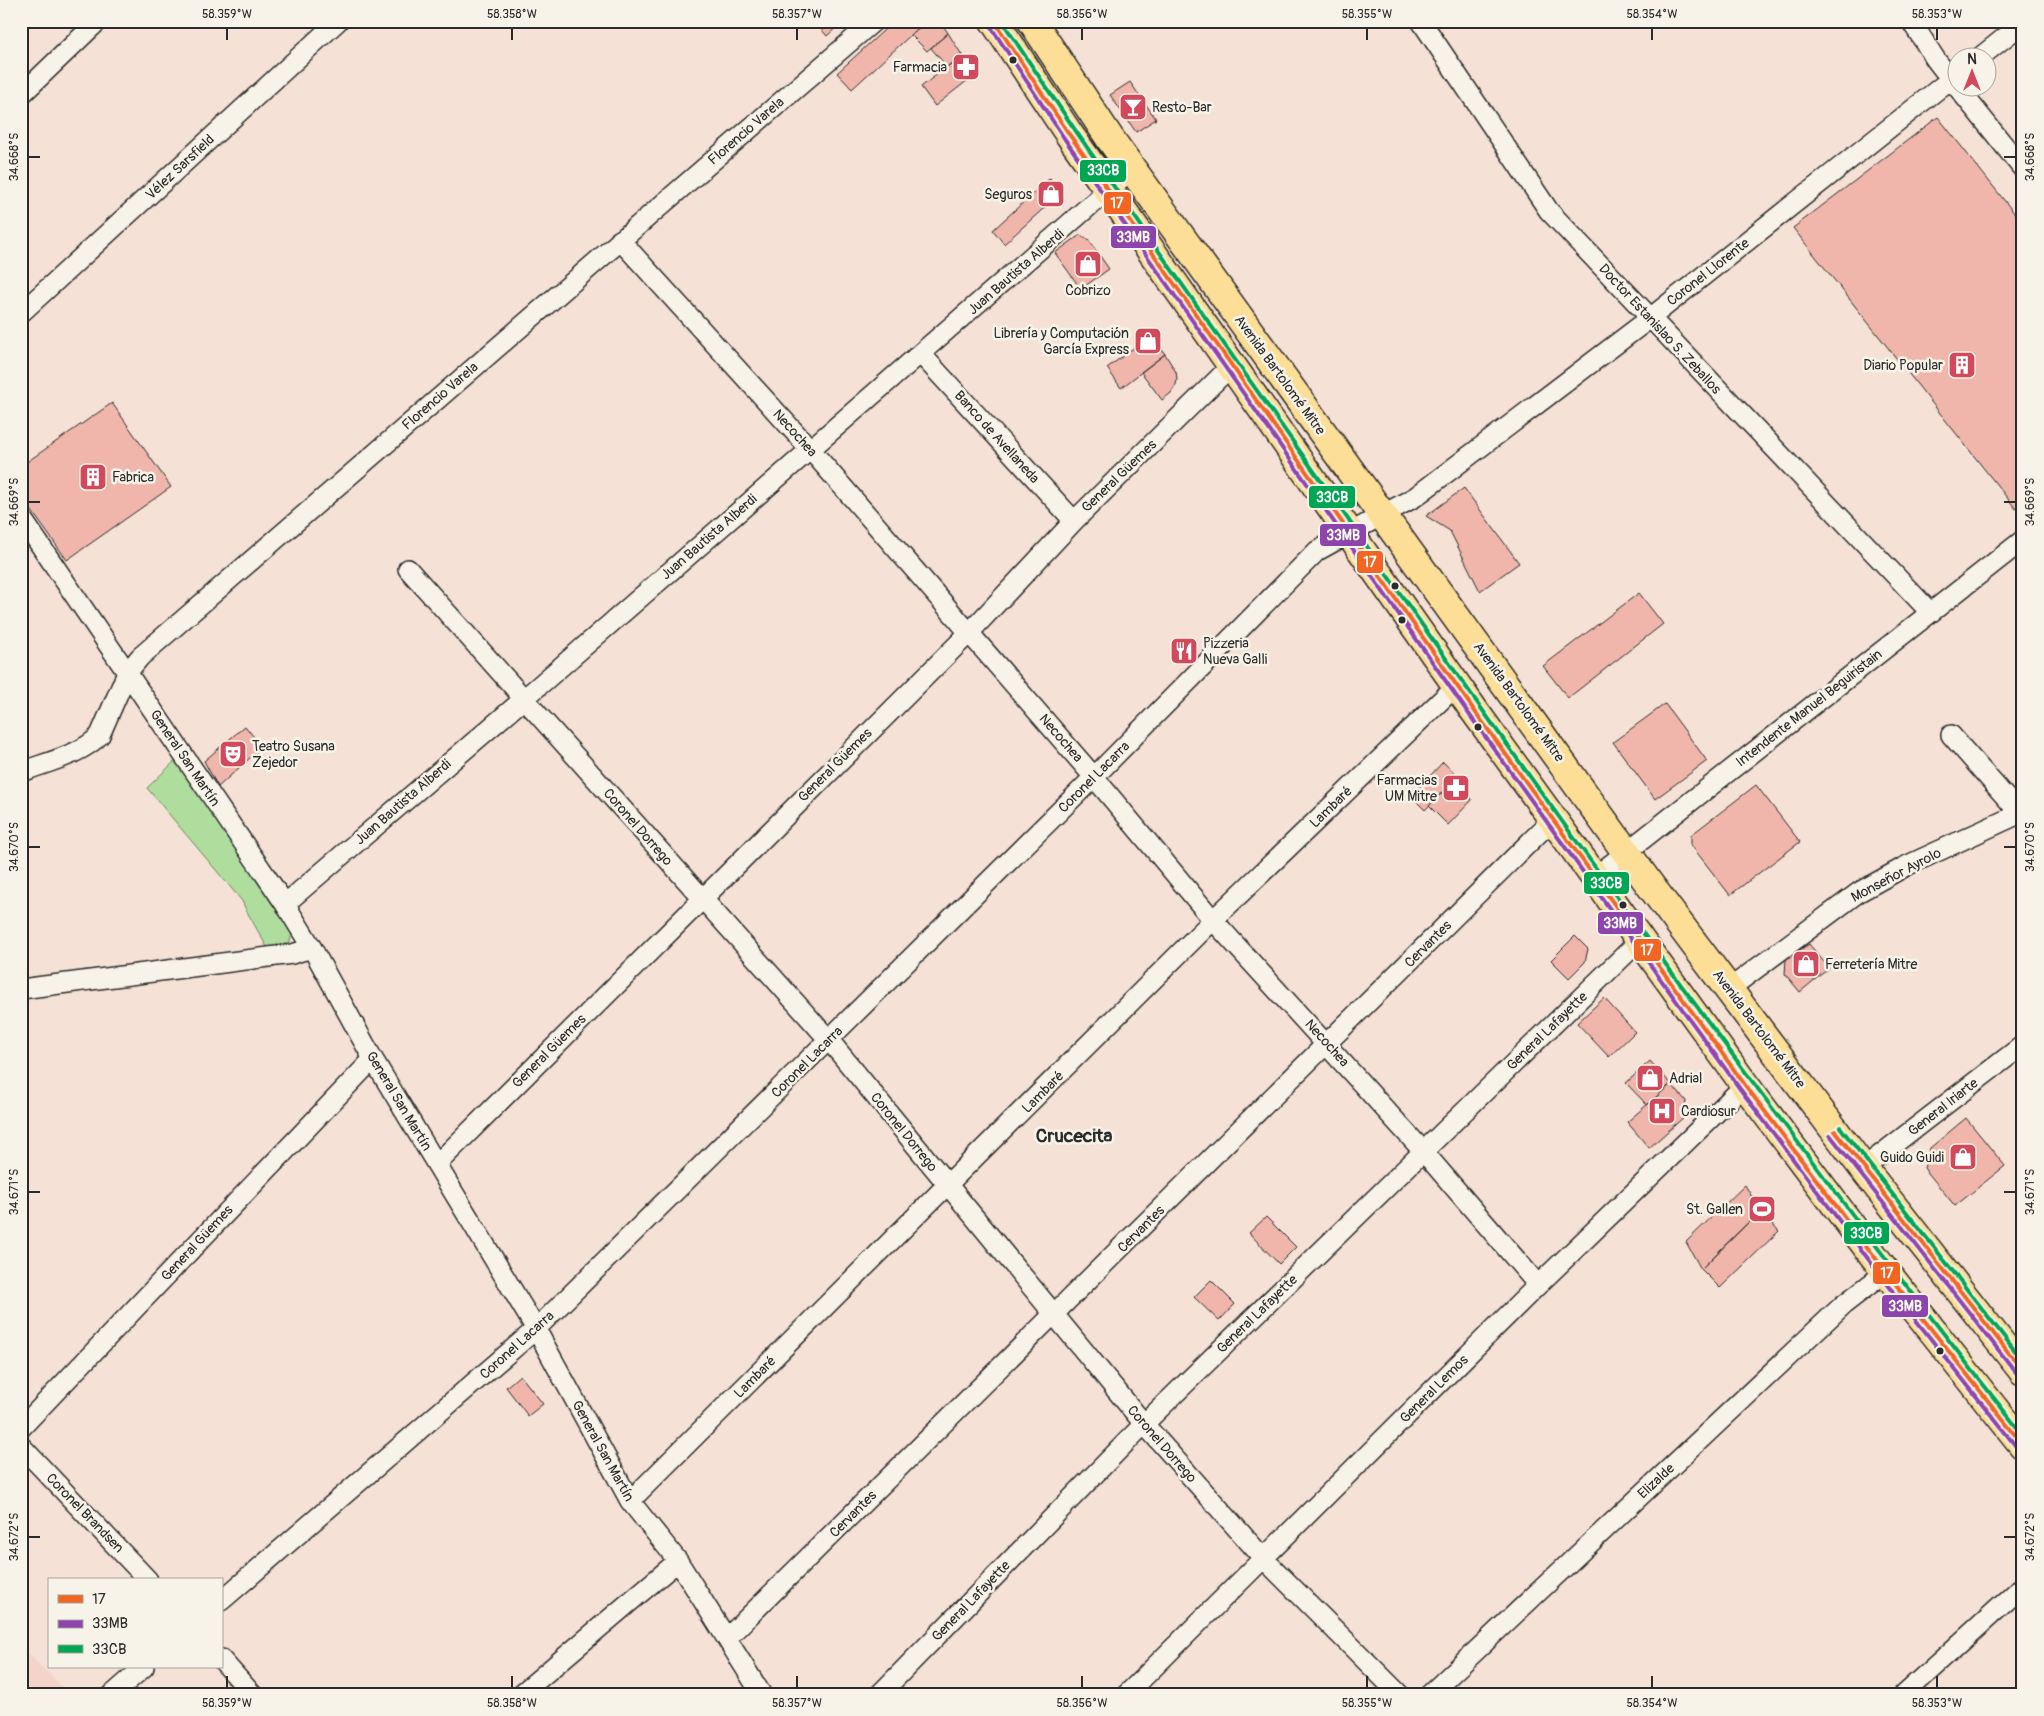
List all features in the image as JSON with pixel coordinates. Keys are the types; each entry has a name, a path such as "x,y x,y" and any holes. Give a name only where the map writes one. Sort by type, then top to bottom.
{"main road":[{"path":"994,21 1069,134 1110,189 1348,533 1745,1085 1886,1272 2023,1445"},
{"name":"Avenida Bartolomé Mitre","path":"1032,21 1133,168 1381,514 1628,852 1864,1168 2023,1371"}],"street":[{"path":"21,95 98,21"},
{"name":"Vélez Sarsfield","path":"21,313 338,21"},
{"name":"Florencio Varela","path":"21,772 84,747 94,741 100,735 127,673 140,657 874,21"},
{"name":"Doctor Estanislao S. Zeballos","path":"1420,21 1549,211 1649,319 1930,612"},
{"path":"1912,21 1946,68"},
{"path":"1992,48 2023,23"},
{"name":"Coronel Llorente","path":"1381,514 1415,497 1946,90"},
{"path":"1968,98 2023,169"},
{"name":"Juan Bautista Alberdi","path":"284,904 525,698 1133,168"},
{"name":"Necochea","path":"620,240 810,449 970,632 1214,920 1424,1151 1538,1285"},
{"name":"Banco de Avellaneda","path":"921,354 1074,521"},
{"name":"General Güemes","path":"437,1164 970,632 1074,521 1232,366"},
{"name":"Coronel Lacarra","path":"222,1600 536,1330 1094,777 1317,551 1381,514"},
{"name":"General San Martín","path":"21,517 312,948 373,1059 536,1330 630,1500 678,1561 762,1695"},
{"name":"Intendente Manuel Beguiristain","path":"1596,876 2023,540"},
{"name":"Coronel Dorrego","path":"408,569 829,1040 1144,1424 1264,1559 1400,1695"},
{"name":"Lambaré","path":"630,1500 1214,920 1457,685"},
{"path":"1952,735 2022,814"},
{"name":"Monseñor Ayrolo","path":"1729,989 1859,892 1906,866 2022,814"},
{"name":"Cervantes","path":"727,1638 1553,819"},
{"name":"General Lafayette","path":"879,1695 1144,1424 1641,939"},
{"path":"21,989 292,954 312,948"},
{"name":"General Iriarte","path":"1864,1168 2023,1046"},
{"name":"General Güemes","path":"21,1428 373,1059"},
{"name":"General Lemos","path":"1126,1695 1538,1285 1745,1085"},
{"name":"Elizalde","path":"1429,1695 1843,1305 1886,1272"},
{"name":"Coronel Brandsen","path":"21,1446 146,1578"},
{"path":"520,1695 678,1561"},
{"path":"1903,1695 2023,1586"},
{"path":"222,1660 252,1695"},
{"path":"112,1695 143,1668"}],"shaded area":[{"path":"21,1646 69,1694 21,1695"}],"green space":[{"path":"175,761 293,931 289,944 267,947 242,901 147,788"}],"building":[{"path":"814,21 843,21 827,36"},
{"path":"894,21 926,21 852,89 837,73"},
{"path":"926,21 940,21 948,33 927,51 911,35"},
{"path":"948,33 962,55 947,67 931,48"},
{"path":"962,55 977,73 935,106 921,87"},
{"name":"Resto-Bar","path":"1130,82 1156,119 1136,132 1110,95"},
{"name":"Diario Popular","path":"1938,117 2023,224 2023,503 2016,509 1793,228"},
{"path":"1050,178 1057,188 1053,200 1004,244 993,230"},
{"path":"1080,235 1088,239 1109,269 1081,289 1055,253"},
{"path":"1151,335 1165,354 1121,388 1107,368"},
{"path":"1165,354 1176,372 1177,379 1171,393 1162,400 1141,372"},
{"name":"Fabrica","path":"112,403 171,487 67,560 21,496 21,466"},
{"path":"1464,488 1519,563 1480,591 1450,531 1426,516"},
{"path":"1639,593 1663,624 1568,698 1543,666"},
{"path":"1665,704 1707,761 1655,799 1613,742"},
{"name":"Teatro Susana Zejedor","path":"245,726 262,747 218,787 204,761"},
{"path":"1443,762 1458,776 1425,810 1411,796"},
{"name":"Farmacias UM Mitre","path":"1458,776 1472,800 1448,825 1429,806"},
{"path":"1756,785 1800,842 1730,895 1691,845 1691,835"},
{"path":"1575,936 1588,949 1585,962 1569,978 1551,960"},
{"name":"Ferretería Mitre","path":"1809,944 1829,968 1800,992 1785,974 1786,959"},
{"path":"1604,998 1635,1032 1609,1057 1577,1023"},
{"path":"1650,1061 1671,1084 1647,1105 1626,1083"},
{"name":"Cardiosur","path":"1671,1084 1686,1101 1684,1117 1649,1148 1627,1122"},
{"name":"Guido Guidi","path":"1966,1118 2005,1166 1955,1206 1924,1168 1930,1148"},
{"path":"1745,1185 1760,1211 1701,1269 1686,1242"},
{"path":"1760,1211 1779,1231 1720,1288 1701,1269"},
{"path":"1266,1217 1296,1247 1279,1264 1249,1233"},
{"path":"1211,1280 1235,1304 1219,1321 1194,1297"},
{"path":"520,1375 543,1404 528,1416 506,1387"}],"transit line":[{"name":"17","path":"994,21 1069,134 1476,713 1745,1085 1886,1272 2023,1445"},
{"name":"33CB","path":"1002,21 1175,274 1433,641 1598,871 1850,1211 2023,1435"},
{"name":"33MB","path":"989,24 1064,138 1471,717 1740,1089 1881,1276 2018,1449"},
{"name":"33CB","path":"1840,1127 2023,1361"},
{"name":"17","path":"1835,1131 2023,1371"},
{"name":"33MB","path":"1830,1135 2018,1375"}],"place":[{"name":"Farmacia","path":"966,67"},
{"name":"Resto-Bar","path":"1133,107"},
{"name":"Seguros","path":"1051,194"},
{"name":"Cobrizo","path":"1088,264"},
{"name":"Librería y Computación García Express","path":"1148,341"},
{"name":"Diario Popular","path":"1962,365"},
{"name":"Fabrica","path":"93,477"},
{"name":"Pizzeria Nueva Galli","path":"1184,651"},
{"name":"Teatro Susana Zejedor","path":"233,754"},
{"name":"Farmacias UM Mitre","path":"1456,788"},
{"name":"Ferretería Mitre","path":"1806,964"},
{"name":"Adrial","path":"1650,1078"},
{"name":"Cardiosur","path":"1662,1111"},
{"name":"Guido Guidi","path":"1963,1157"},
{"name":"St. Gallen","path":"1762,1209"}],"district":[{"name":"Crucecita","path":"1074,1136"}]}
